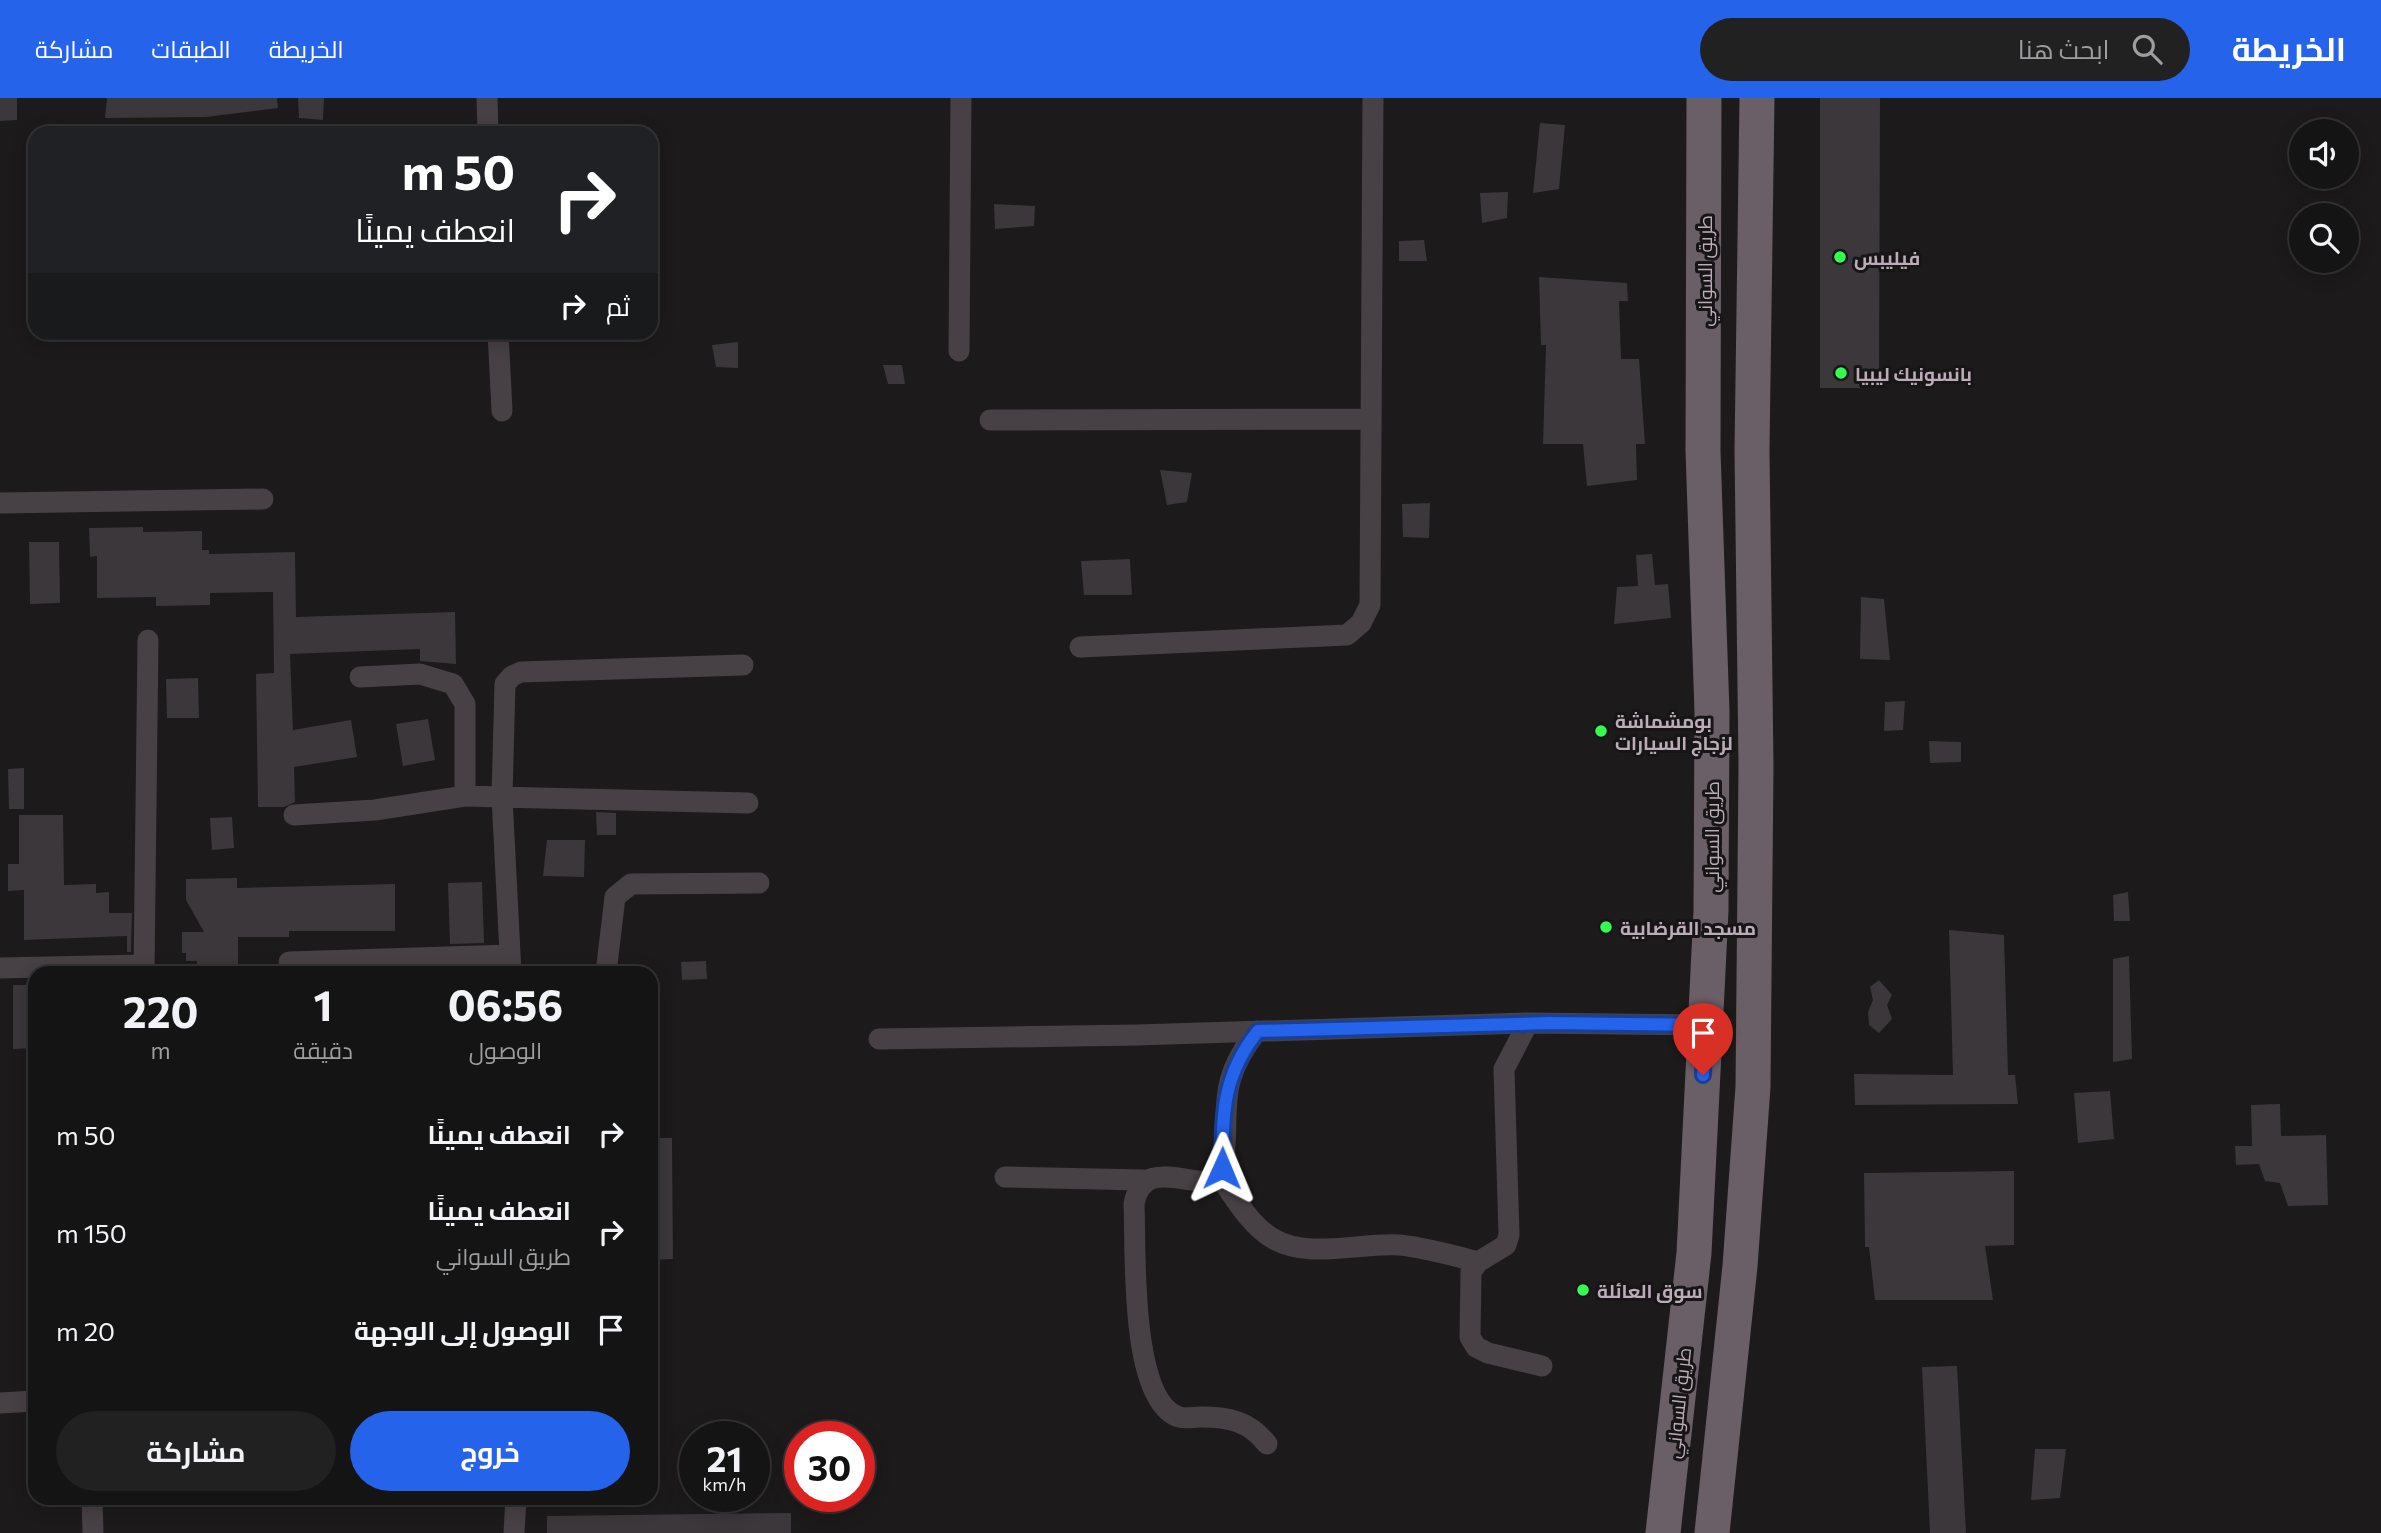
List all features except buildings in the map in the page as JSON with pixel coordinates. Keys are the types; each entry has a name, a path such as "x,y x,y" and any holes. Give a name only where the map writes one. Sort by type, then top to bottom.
{"highway":[{"name":"طريق السواني","path":"1663,1533 1694,1253 1710,911 1712,712 1703,451 1704,98"},
{"path":"1712,1533 1741,1266 1753,1087 1756,766 1752,450 1757,98"}],"street":[{"path":"487,98 488,126"},
{"path":"959,351 961,98"},
{"path":"1080,647 1347,635 1362,624 1370,605 1373,98"},
{"path":"498,340 502,411"},
{"path":"990,420 1370,419"},
{"path":"0,503 263,499"},
{"path":"144,966 148,640"},
{"path":"289,962 511,964 502,797 505,684 512,676 521,672 743,665"},
{"path":"360,677 420,674 453,684 465,704 465,796"},
{"path":"294,815 375,810 465,796 748,803"},
{"path":"607,966 615,897 631,884 758,883"},
{"path":"0,968 28,968"},
{"path":"879,1039 1528,1023 1705,1025"},
{"path":"1528,1023 1504,1069 1509,1235 1503,1248 1478,1262 1471,1272 1470,1336 1476,1347 1488,1353 1542,1366"},
{"path":"1258,1031 1239,1055 1228,1083 1224,1101 1220,1177 1251,1220 1271,1238 1287,1245 1305,1248 1397,1245 1478,1262"},
{"path":"1005,1177 1143,1180 1152,1177 1213,1182 1220,1177"},
{"path":"1143,1180 1134,1204 1140,1348 1157,1395 1163,1407 1180,1417 1220,1417 1243,1422 1256,1430 1267,1444"},
{"path":"0,1403 28,1401"},
{"path":"92,1505 93,1533"},
{"path":"514,1533 516,1505"}],"place":[{"name":"فيليبس","path":"1840,257"},
{"name":"بانسونيك ليبيا","path":"1841,373"},
{"name":"بومشماشة لزجاج السيارات","path":"1601,731"},
{"name":"مسجد القرضابية","path":"1606,927"},
{"name":"سوق العائلة","path":"1583,1290"}],"route":[{"path":"1222,1168 1224,1101 1228,1083 1239,1055 1258,1031 1550,1023 1705,1025 1703,1075"}]}
